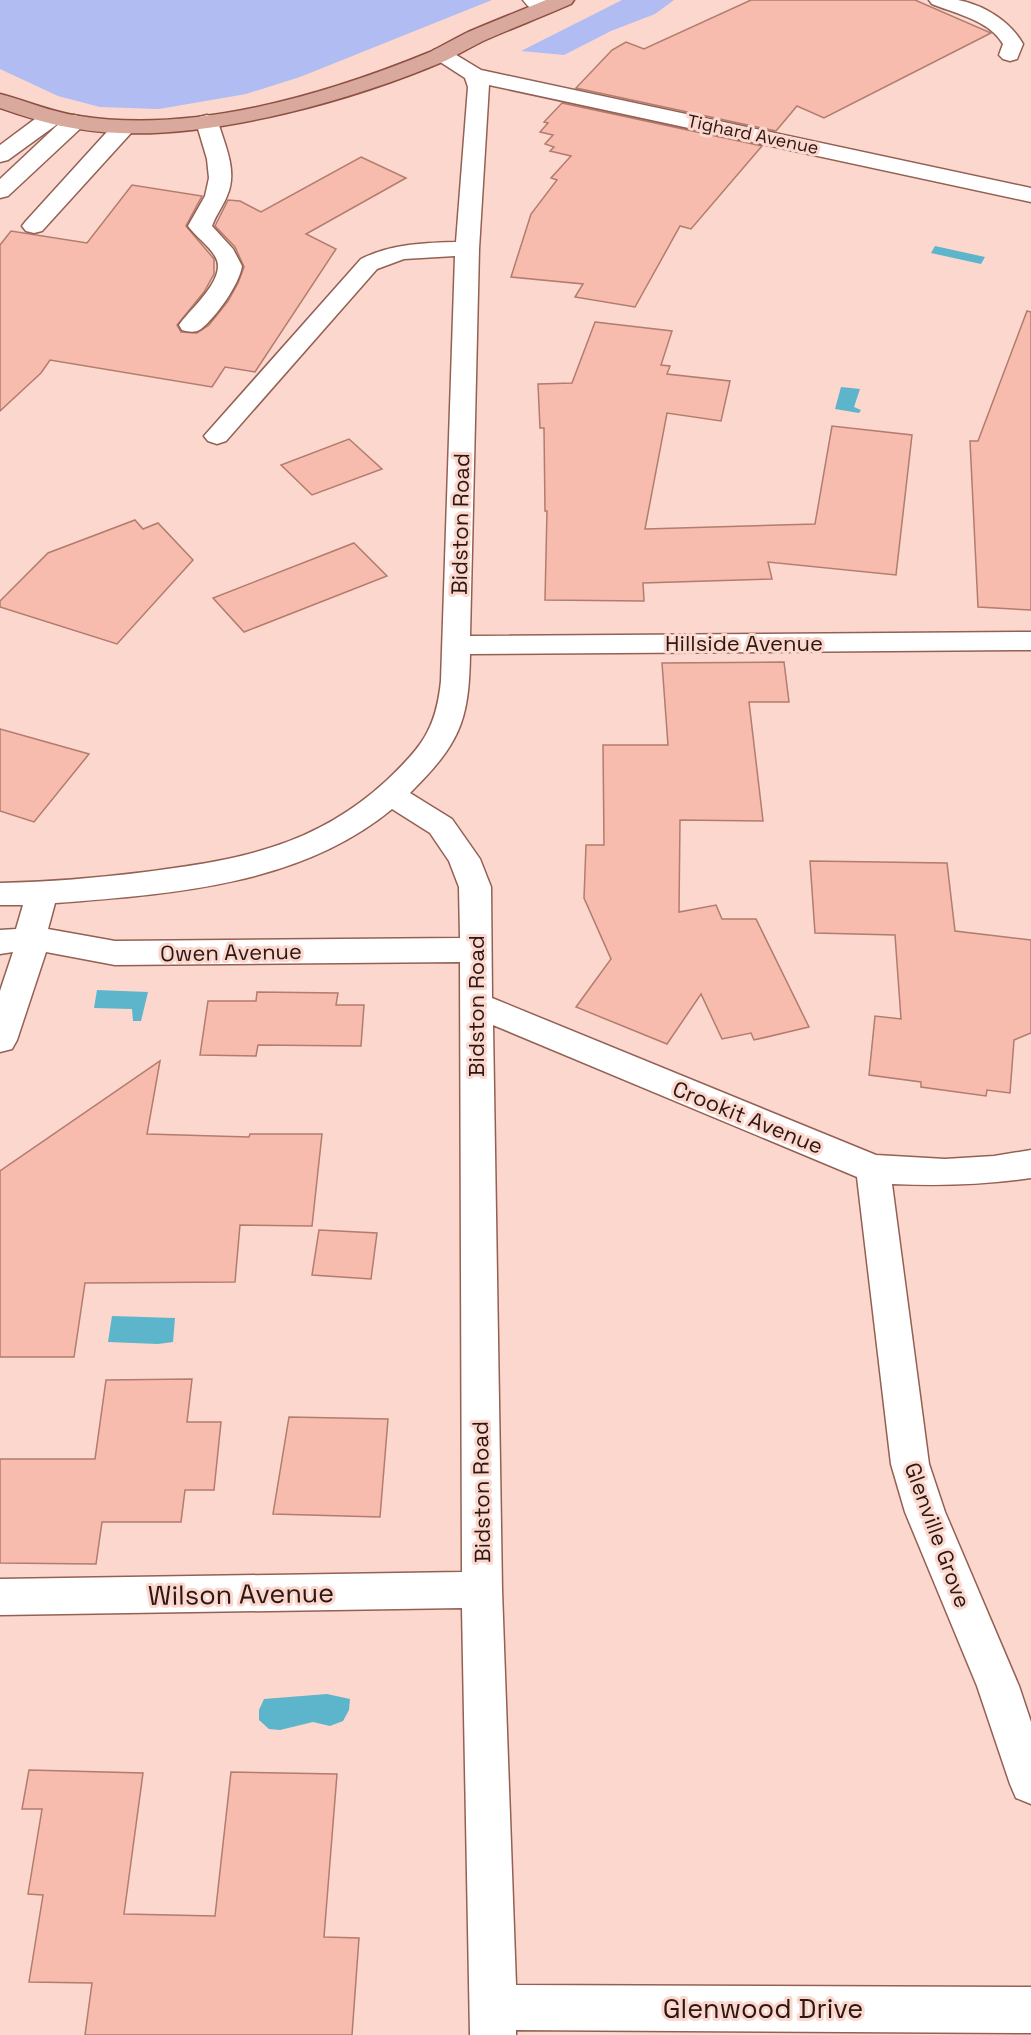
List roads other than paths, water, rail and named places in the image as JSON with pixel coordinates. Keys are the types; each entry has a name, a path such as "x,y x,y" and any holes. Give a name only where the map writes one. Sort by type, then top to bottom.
{"main road":[{"path":"0,101 51,118 123,128 178,126 207,122 288,105 372,81 441,54 538,4 564,0"}],"street":[{"path":"939,0 999,26 1009,33 1013,44 1010,55"},
{"path":"441,54 474,75"},
{"name":"Tighard Avenue","path":"474,75 1031,195"},
{"name":"Bidston Road","path":"474,75 479,87 467,249 457,645 453,711 438,744 391,795 441,826 464,860 475,887 482,1590 493,2021"},
{"path":"0,155 51,118"},
{"path":"0,190 74,122"},
{"path":"192,325 223,287 230,272 230,261 200,226 205,212 216,196 222,174 207,122"},
{"path":"34,226 123,128"},
{"path":"217,436 369,264 382,256 401,251 467,249"},
{"name":"Hillside Avenue","path":"457,645 1031,641"},
{"path":"0,894 41,894 184,878 263,863 327,839 391,795"},
{"path":"0,1040 34,938 32,934 41,894"},
{"name":"Owen Avenue","path":"0,942 34,938 115,953 476,950"},
{"name":"Crookit Avenue","path":"476,1005 873,1169 945,1173 994,1170 1031,1164"},
{"name":"Glenville Grove","path":"873,1169 910,1464 925,1512 998,1686 1031,1785"},
{"name":"Wilson Avenue","path":"0,1598 482,1590"},
{"name":"Glenwood Drive","path":"493,2021 1031,2010"}]}
